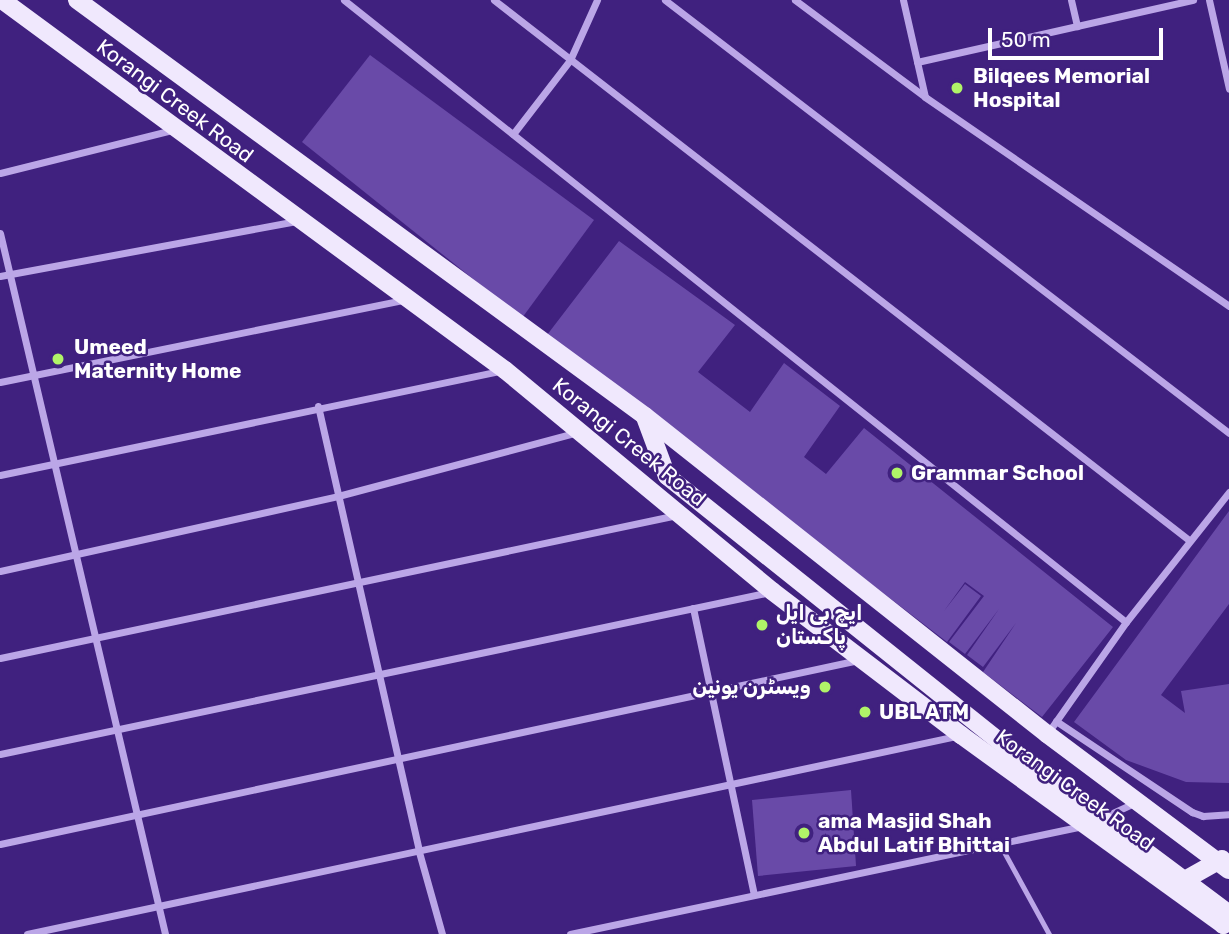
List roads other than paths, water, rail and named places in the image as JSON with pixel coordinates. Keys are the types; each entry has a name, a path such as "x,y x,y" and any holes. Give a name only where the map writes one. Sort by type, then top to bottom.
{"main road":[{"name":"Korangi Creek Road","path":"2,0 298,221 505,370 772,592 961,735 1171,888 1227,920"},
{"name":"Korangi Creek Road","path":"77,0 645,416 1051,727 1138,801 1224,863"},
{"path":"645,416 667,476"},
{"path":"611,456 667,476 1227,920"},
{"path":"1171,888 1224,863"}],"street":[{"path":"344,0 1126,622"},
{"path":"494,0 1189,540"},
{"path":"513,134 570,60 597,0"},
{"path":"665,0 1229,433"},
{"path":"795,0 925,97 1229,306"},
{"path":"805,0 808,10"},
{"path":"904,0 925,97"},
{"path":"1071,0 1077,26"},
{"path":"917,62 1193,0"},
{"path":"1209,0 1229,89"},
{"path":"0,173 175,129"},
{"path":"0,276 298,221"},
{"path":"0,233 78,554 165,934"},
{"path":"0,382 408,299"},
{"path":"0,475 318,406 505,370"},
{"path":"318,406 419,852 442,934"},
{"path":"0,571 338,496 581,431"},
{"path":"1229,492 1126,622 1051,727 1192,812 1203,816 1229,814"},
{"path":"0,658 681,514"},
{"path":"0,754 772,592"},
{"path":"693,608 754,895"},
{"path":"0,844 712,689 862,659"},
{"path":"27,934 732,786 961,735"},
{"path":"570,934 998,841 1083,826 1138,801"}],"lane":[{"path":"998,841 1049,934"}],"place":[{"name":"Bilqees Memorial Hospital","path":"957,88"},
{"name":"Umeed Maternity Home","path":"58,359"},
{"name":"Grammar School","path":"897,473"},
{"name":"ایچ بی ایل پاکستان","path":"762,625"},
{"name":"ویسٹرن یونین","path":"825,687"},
{"name":"UBL ATM","path":"865,712"},
{"name":"ama Masjid Shah Abdul Latif Bhittai","path":"804,833"}]}
